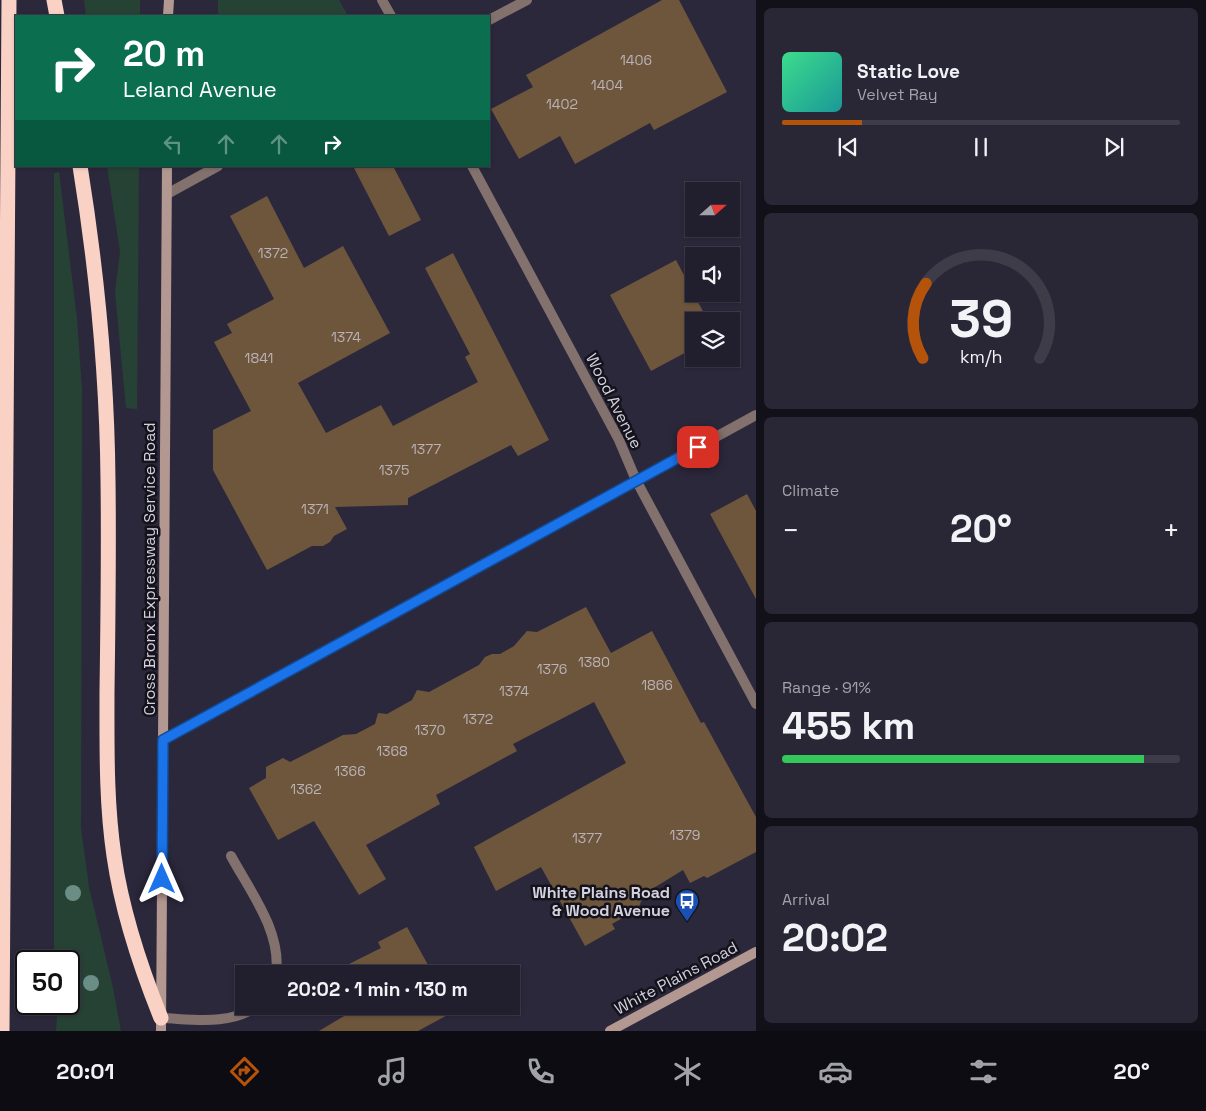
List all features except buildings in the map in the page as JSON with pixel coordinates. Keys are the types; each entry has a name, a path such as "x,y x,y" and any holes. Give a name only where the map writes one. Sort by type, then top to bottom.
{"highway":[{"path":"2,1031 9,0"},
{"path":"54,0 57,15"},
{"path":"80,167 101,314 105,371 108,482 107,760 110,829 128,923 161,1024"}],"main road":[{"path":"168,15 169,0"},
{"name":"Cross Bronx Expressway Service Road","path":"161,1024 167,167"},
{"name":"White Plains Road","path":"610,1031 756,952"}],"street":[{"path":"382,0 390,15"},
{"path":"490,19 527,0"},
{"path":"167,194 216,167"},
{"name":"Wood Avenue","path":"473,167 619,440 636,480 756,704"},
{"path":"163,740 756,415"},
{"path":"231,856 267,923 275,947 276,965"},
{"path":"161,1024 225,1019 240,1015"}],"green space":[{"path":"84,0 140,0 140,15 86,15"},
{"path":"218,0 339,0 347,15 218,15"},
{"path":"107,167 139,167 137,409 126,408 115,292 120,252"},
{"path":"59,172 77,319 82,390 81,828 89,887 113,988 121,1031 56,1031 57,1015 80,1015 80,950 54,950 54,173"}],"place":[{"name":"White Plains Road & Wood Avenue","path":"687,922"}],"route":[{"path":"162,879 163,740 585,507 698,447"}]}
